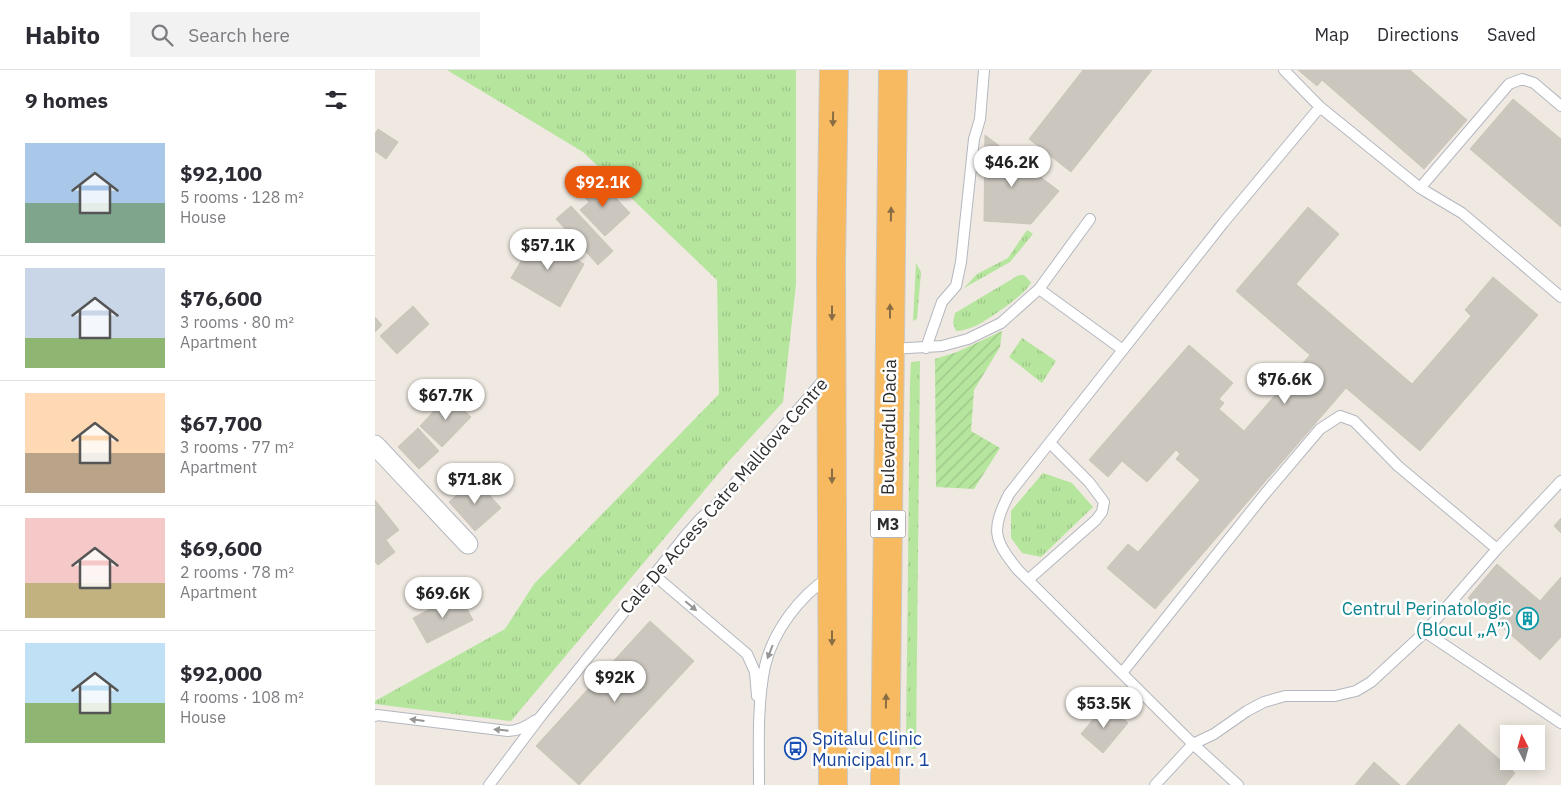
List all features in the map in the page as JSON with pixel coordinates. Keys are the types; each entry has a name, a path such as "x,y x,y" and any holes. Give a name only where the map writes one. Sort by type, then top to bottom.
{"highway":[{"path":"833,70 831,264 833,785"},
{"name":"Bulevardul Dacia","path":"885,785 893,70"}],"street":[{"path":"375,445 467,544"}],"lane":[{"path":"926,348 942,302 956,286 961,262 974,139 980,119 985,70"},
{"path":"1284,70 1320,107 1421,188 1462,213 1561,297"},
{"path":"1421,188 1509,84 1522,79 1534,83 1561,106"},
{"path":"1238,785 1193,744 1029,579 1004,552 999,541 997,528 999,517 1009,494 1224,222 1320,107"},
{"path":"890,349 942,346 985,332 1001,322 1039,289 1090,219"},
{"path":"1039,289 1123,350"},
{"name":"Cale De Access Catre Malldova Centre","path":"489,785 541,716 685,536 718,502 832,370"},
{"path":"1122,674 1264,495 1320,429 1340,416 1354,421 1398,466 1497,549"},
{"path":"1029,579 1096,520 1102,512 1104,502 1089,482 1050,443"},
{"path":"1155,785 1193,744 1214,734 1247,711 1264,702 1285,696 1335,696 1356,691 1371,682 1425,632 1497,549 1561,480"},
{"path":"653,575 747,654 755,672 759,714 759,785"},
{"path":"759,714 765,666 775,640 790,613 814,587 832,575"},
{"path":"1425,632 1561,723"},
{"path":"375,716 515,731 541,716"}],"green space":[{"path":"447,70 796,70 796,284 783,402 729,461 511,721 375,704 375,701 505,629 534,584 719,394 717,280 583,152"},
{"path":"1027,230 1033,234 1010,262 964,288 977,274 1008,258"},
{"path":"916,263 921,272 917,319 913,321"},
{"path":"1019,275 1024,275 1031,282 1023,292 984,321 970,328 956,331 953,323 955,313"},
{"path":"1002,331 1000,347 974,390 971,431 1000,448 974,489 936,487 935,359 957,352"},
{"path":"1022,338 1056,361 1042,383 1009,357"},
{"path":"920,361 916,749 906,748 910,381 911,362"},
{"path":"1043,473 1072,483 1093,507 1041,557 1022,553 1011,538 1011,511"}],"building":[{"path":"1083,70 1152,70 1071,172 1029,139"},
{"path":"1298,70 1410,70 1467,120 1424,169 1322,80 1317,86"},
{"path":"1513,99 1561,139 1561,227 1470,149"},
{"path":"378,129 398,142 386,159 375,151 375,134"},
{"path":"985,135 1059,191 1031,224 984,221"},
{"path":"598,179 630,213 605,236 580,210 589,202 582,194"},
{"path":"571,206 613,251 598,265 556,219"},
{"path":"1308,207 1339,234 1296,284 1412,384 1471,316 1465,310 1493,277 1538,315 1420,451 1346,388 1155,609 1107,568 1128,544 1138,552 1200,480 1176,459 1180,454 1176,450 1147,482 1122,461 1108,477 1089,460 1189,345 1233,383 1219,399 1224,403 1219,409 1244,431 1310,355 1236,291"},
{"path":"536,236 584,264 560,307 511,278"},
{"path":"413,306 429,324 397,354 380,336"},
{"path":"375,317 382,325 375,332"},
{"path":"449,395 471,417 442,447 420,426"},
{"path":"418,428 439,451 419,469 398,447"},
{"path":"475,479 501,508 475,531 449,502"},
{"path":"375,500 399,530 386,540 395,552 378,565 375,562"},
{"path":"1561,518 1561,533 1554,526"},
{"name":"Centrul Perinatologic (Blocul „A”)","path":"1497,564 1540,601 1561,577 1561,637 1540,660 1468,598"},
{"path":"459,594 473,620 427,643 413,618"},
{"path":"650,621 694,661 579,785 536,746"},
{"path":"1106,704 1128,723 1103,753 1081,734"},
{"path":"1459,724 1500,760 1500,770 1512,770 1515,773 1505,785 1406,785"},
{"path":"1374,762 1400,785 1355,785"}],"place":[{"name":"Centrul Perinatologic (Blocul „A”)","path":"1527,619"},
{"name":"Spitalul Clinic Municipal nr. 1","path":"796,749"}]}
